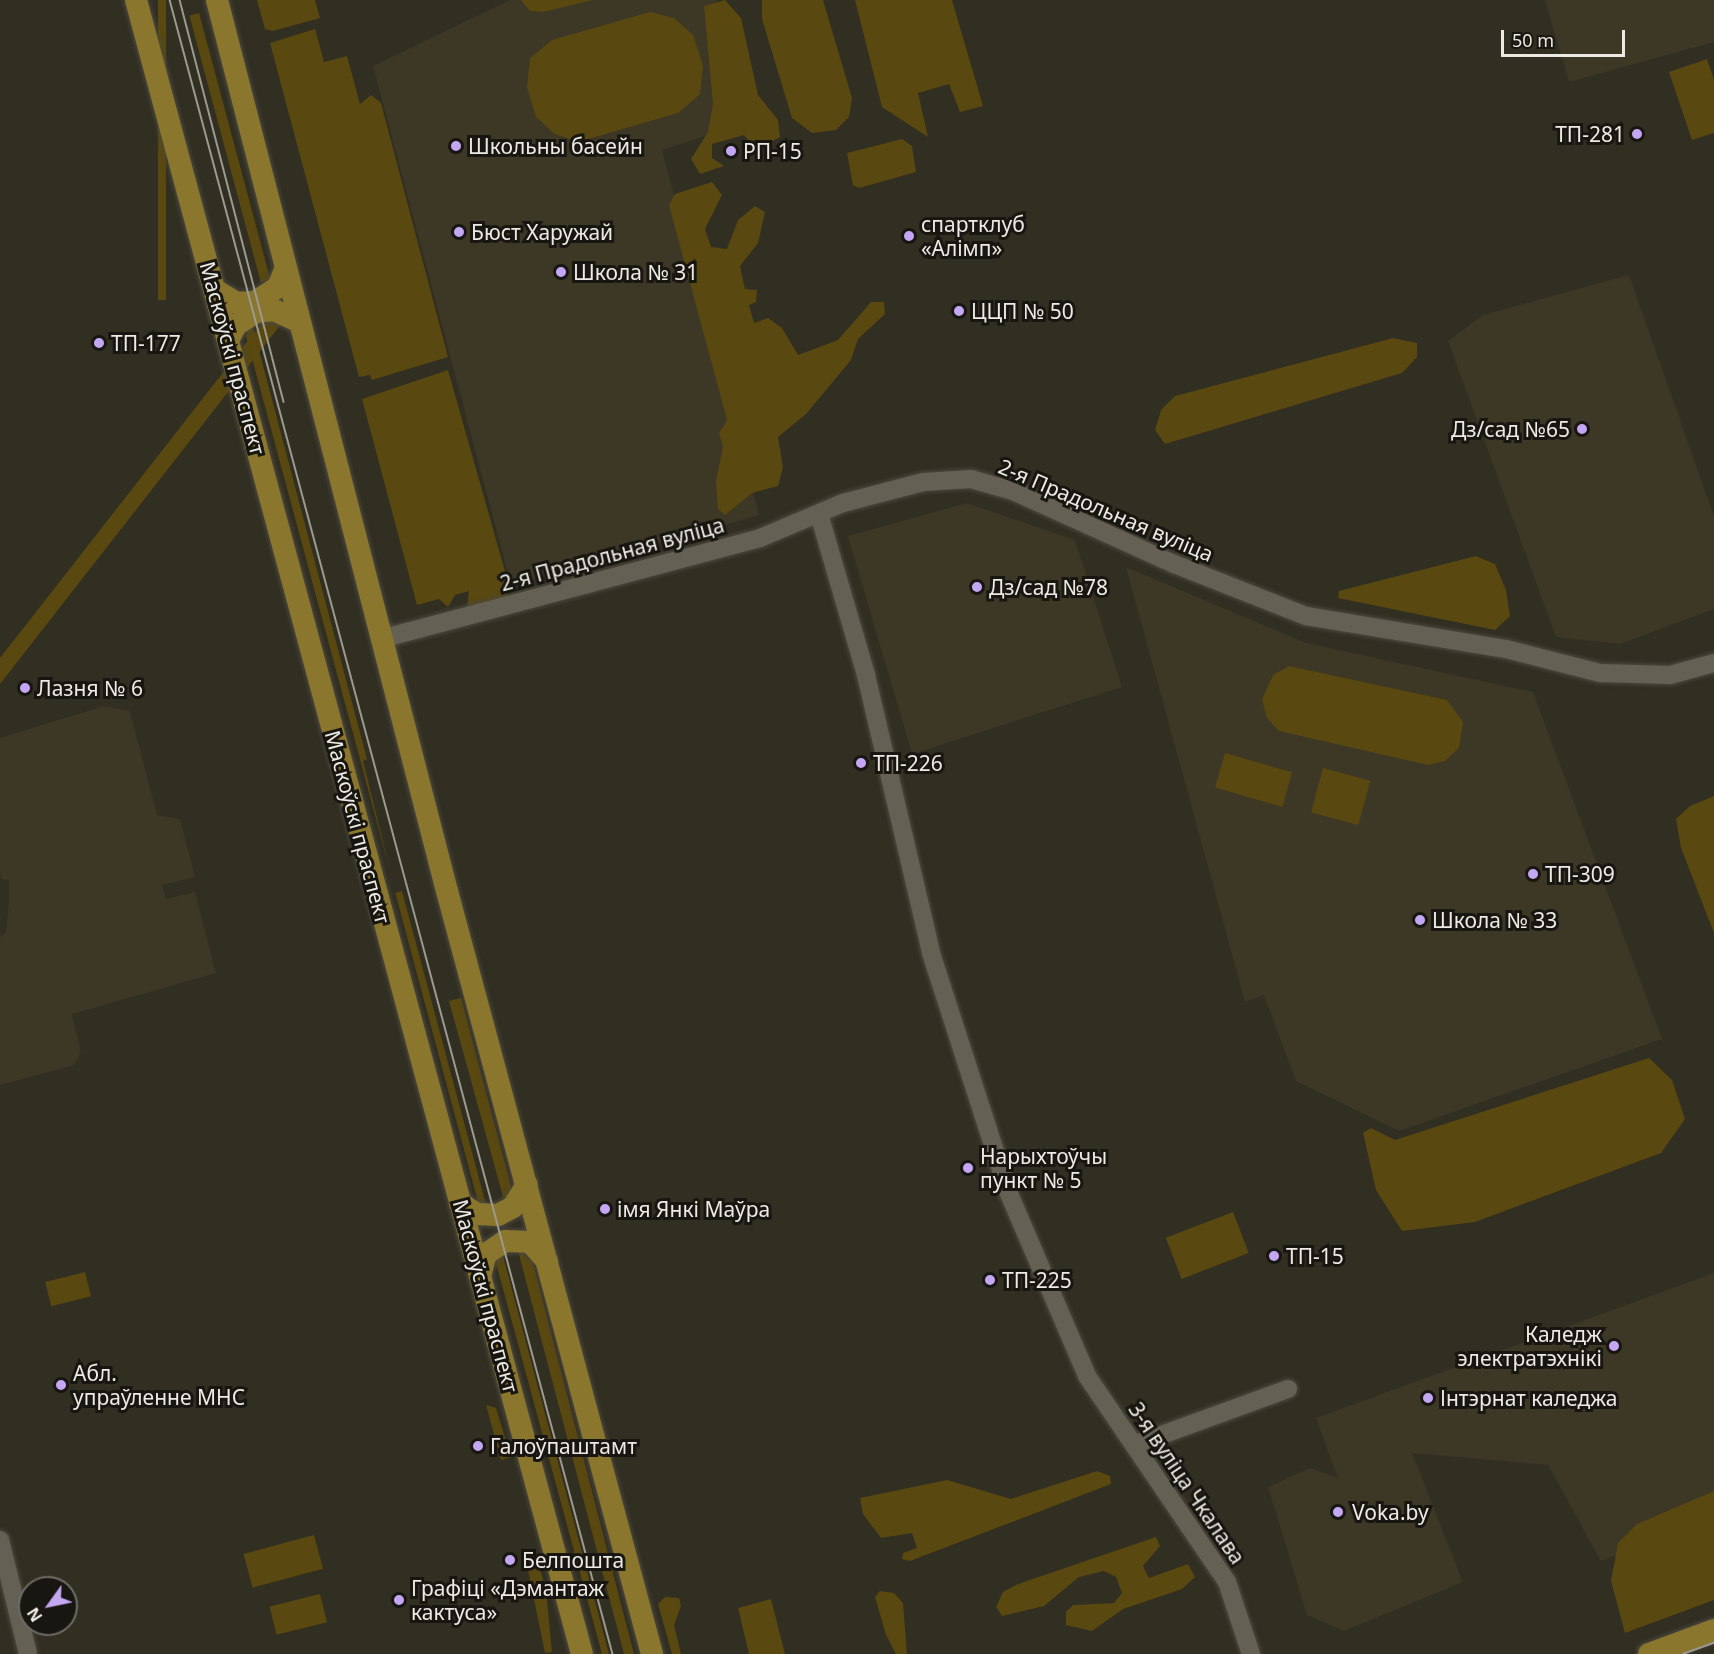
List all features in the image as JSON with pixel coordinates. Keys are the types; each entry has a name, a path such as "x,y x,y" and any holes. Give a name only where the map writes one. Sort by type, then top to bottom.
{"main road":[{"name":"Маскоўскі праспект","path":"136,0 582,1654"},
{"path":"217,0 381,639 652,1654"},
{"path":"215,290 237,303 255,302 278,287 285,270"},
{"path":"228,340 236,325 256,312 283,312 298,321"},
{"path":"460,1203 477,1214 498,1215 520,1201 527,1185"},
{"path":"480,1276 486,1254 505,1241 530,1242 547,1260"},
{"path":"1649,1654 1714,1630"}],"street":[{"name":"2-я Прадольная вуліца","path":"381,639 760,538 819,514 923,482 971,479 1013,491 1174,564 1306,616 1506,649 1600,673 1670,675 1714,663"},
{"name":"3-я вуліца Чкалава","path":"819,514 866,675 931,953 965,1067 1053,1306 1087,1376 1227,1582 1251,1654"},
{"path":"1134,1445 1288,1389"},
{"path":"0,1540 28,1654"}],"shaded area":[{"path":"158,0 166,0 166,300 158,300"},
{"path":"257,0 315,0 320,18 273,31 265,29"},
{"name":"Школа № 31","path":"510,0 716,0 746,123 662,150 759,515 511,585 373,66"},
{"path":"521,0 593,0 543,12 530,11"},
{"path":"725,0 741,18 758,95 778,120 780,137 756,150 744,135 712,144 712,158 724,166 700,174 691,159 708,132 713,104 704,6"},
{"path":"762,0 823,0 852,98 849,117 836,130 812,133 792,118 762,19"},
{"path":"855,0 952,0 983,106 960,112 949,84 918,93 928,137 882,107"},
{"path":"1545,0 1714,0 1714,42 1569,82"},
{"path":"650,12 674,18 693,35 703,66 700,94 678,113 578,142 555,134 536,117 527,87 530,58 552,40"},
{"path":"199,13 270,280 261,282 189,16"},
{"path":"315,29 324,62 347,56 360,104 371,95 381,103 448,357 372,380 370,375 359,377 270,43"},
{"path":"1707,59 1714,80 1714,133 1692,140 1669,72"},
{"path":"902,139 912,146 916,172 859,188 853,185 847,153"},
{"path":"712,182 722,195 705,229 711,247 727,249 738,220 755,206 765,212 758,243 740,266 745,289 757,290 756,302 749,305 754,323 768,318 782,328 798,355 838,340 871,302 884,302 885,314 858,339 851,360 806,414 778,437 783,467 778,486 752,493 725,515 718,509 716,481 723,447 719,433 727,420 669,205 675,194"},
{"name":"Дз/сад №65","path":"1629,275 1714,516 1714,609 1620,644 1556,637 1448,341 1483,315"},
{"path":"268,315 281,325 0,684 0,658"},
{"path":"251,320 367,759 363,761 392,878 246,336"},
{"path":"1393,338 1417,343 1417,357 1402,373 1165,444 1155,430 1161,410 1175,396"},
{"path":"448,370 510,589 505,599 467,608 469,591 455,595 448,607 439,599 417,605 362,399"},
{"name":"Дз/сад №78","path":"967,503 1075,540 1122,687 912,754 848,536"},
{"path":"1476,556 1495,564 1506,590 1510,616 1495,630 1338,598 1339,591"},
{"name":"Школа № 33","path":"1126,567 1306,643 1533,692 1662,1039 1399,1131 1296,1081 1264,995 1245,1002"},
{"path":"1289,666 1447,700 1463,722 1459,748 1445,761 1428,765 1279,731 1267,718 1262,700 1273,675"},
{"path":"104,706 130,711 157,815 180,819 195,877 162,885 166,899 195,892 216,973 72,1014 81,1052 74,1065 0,1085 0,937 6,933 9,881 1,879 0,871 0,738"},
{"path":"1225,753 1292,772 1282,807 1215,788"},
{"path":"1323,768 1370,781 1358,825 1311,812"},
{"path":"1714,796 1714,933 1681,848 1676,819 1690,806"},
{"path":"402,891 487,1208 480,1210 395,893"},
{"path":"461,998 512,1190 505,1204 449,1001"},
{"path":"1649,1058 1672,1080 1685,1119 1661,1153 1475,1222 1402,1231 1376,1190 1363,1133 1371,1128 1395,1140"},
{"path":"1233,1212 1249,1253 1182,1279 1166,1238"},
{"path":"517,1247 533,1263 634,1654 624,1654"},
{"path":"502,1252 609,1654 602,1654 496,1263"},
{"path":"85,1272 91,1296 51,1306 45,1282"},
{"name":"Каледж электратэхнікі","path":"1714,1273 1714,1518 1601,1561 1548,1465 1412,1453 1463,1582 1344,1631 1307,1615 1268,1487 1310,1468 1338,1478 1316,1418"},
{"path":"486,1405 496,1408 511,1457 501,1460"},
{"path":"1097,1471 1110,1476 1111,1484 910,1561 902,1559 903,1553 917,1548 912,1533 881,1538 863,1514 860,1498 947,1480 1011,1499"},
{"path":"1714,1491 1714,1600 1625,1633 1611,1581 1618,1543 1637,1524"},
{"path":"314,1535 323,1569 253,1588 243,1554"},
{"path":"1156,1537 1160,1546 1143,1566 1149,1578 1188,1564 1195,1577 1182,1589 1123,1609 1092,1631 1066,1625 1066,1612 1073,1605 1114,1603 1122,1593 1116,1577 1104,1571 1079,1577 1044,1606 1002,1616 996,1607 1003,1592 1018,1584"},
{"path":"535,1552 546,1590 552,1652 545,1653 525,1555"},
{"path":"880,1591 894,1593 903,1603 907,1654 896,1654 886,1635 875,1597"},
{"path":"320,1594 327,1622 277,1635 270,1607"},
{"path":"665,1597 679,1598 681,1606 674,1625 681,1654 672,1654 658,1604"},
{"path":"771,1599 785,1654 749,1654 738,1608"}],"tram line":[{"path":"170,0 613,1654"},
{"path":"180,0 284,402"},
{"path":"1683,1654 1714,1643"}],"place":[{"name":"ТП-281","path":"1637,134"},
{"name":"Школьны басейн","path":"456,146"},
{"name":"РП-15","path":"731,151"},
{"name":"Бюст Харужай","path":"459,232"},
{"name":"спартклуб «Алімп»","path":"909,236"},
{"name":"Школа № 31","path":"561,272"},
{"name":"ЦЦП № 50","path":"959,311"},
{"name":"ТП-177","path":"99,343"},
{"name":"Дз/сад №65","path":"1582,429"},
{"name":"Дз/сад №78","path":"977,587"},
{"name":"Лазня № 6","path":"25,688"},
{"name":"ТП-226","path":"861,763"},
{"name":"ТП-309","path":"1533,874"},
{"name":"Школа № 33","path":"1420,920"},
{"name":"Нарыхтоўчы пункт № 5","path":"968,1168"},
{"name":"імя Янкі Маўра","path":"605,1209"},
{"name":"ТП-15","path":"1274,1256"},
{"name":"ТП-225","path":"990,1280"},
{"name":"Каледж электратэхнікі","path":"1614,1346"},
{"name":"Абл. упраўленне МНС","path":"61,1385"},
{"name":"Інтэрнат каледжа","path":"1428,1398"},
{"name":"Галоўпаштамт","path":"478,1446"},
{"name":"Voka.by","path":"1338,1512"},
{"name":"Белпошта","path":"510,1560"},
{"name":"Графіці «Дэмантаж кактуса»","path":"399,1600"}]}
